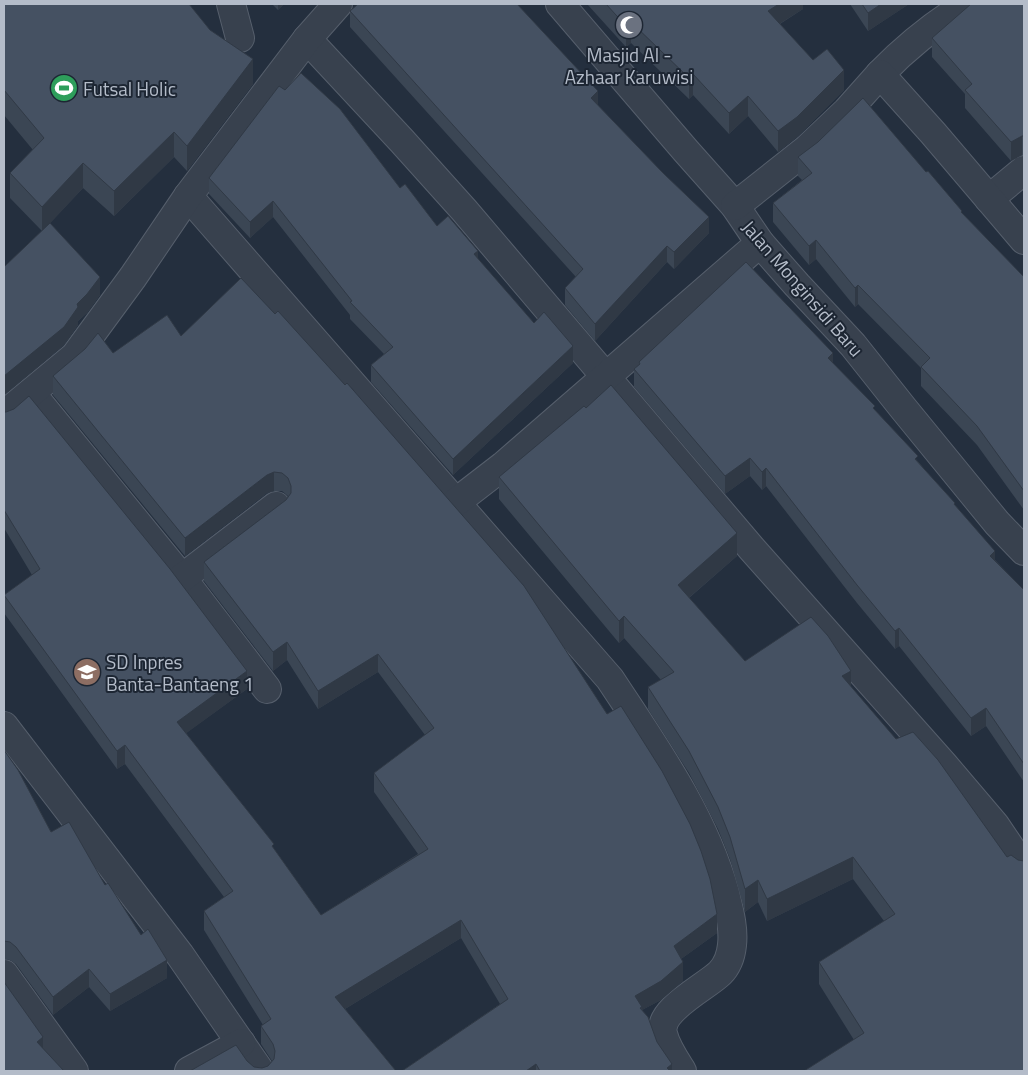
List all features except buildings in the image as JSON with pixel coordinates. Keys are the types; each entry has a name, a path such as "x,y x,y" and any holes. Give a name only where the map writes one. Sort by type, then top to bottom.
{"street":[{"path":"231,4 240,38"},
{"path":"4,415 32,394 75,356 133,277 188,196 307,39 338,4"},
{"name":"Jalan Monginsidi Baru","path":"560,4 686,152 735,206 760,243 854,345 997,523 1024,551"},
{"path":"735,206 807,149 904,50 950,14 967,4"},
{"path":"307,39 464,210 759,556 995,825 1024,868"},
{"path":"880,74 1024,240"},
{"path":"989,199 1024,170"},
{"path":"188,196 610,679 666,764 705,837 731,914 732,945 727,963 719,973 675,1008 663,1024 662,1033 682,1071"},
{"path":"455,503 503,466 760,243"},
{"path":"32,394 182,578 267,689"},
{"path":"182,578 276,506"},
{"path":"4,726 180,955 260,1071"},
{"path":"4,974 74,1071"},
{"path":"189,1071 241,1043"}],"place":[{"name":"Masjid Al - Azhaar Karuwisi","path":"629,25"},
{"name":"Futsal Holic","path":"64,88"},
{"name":"SD Inpres Banta-Bantaeng 1","path":"87,672"}]}
